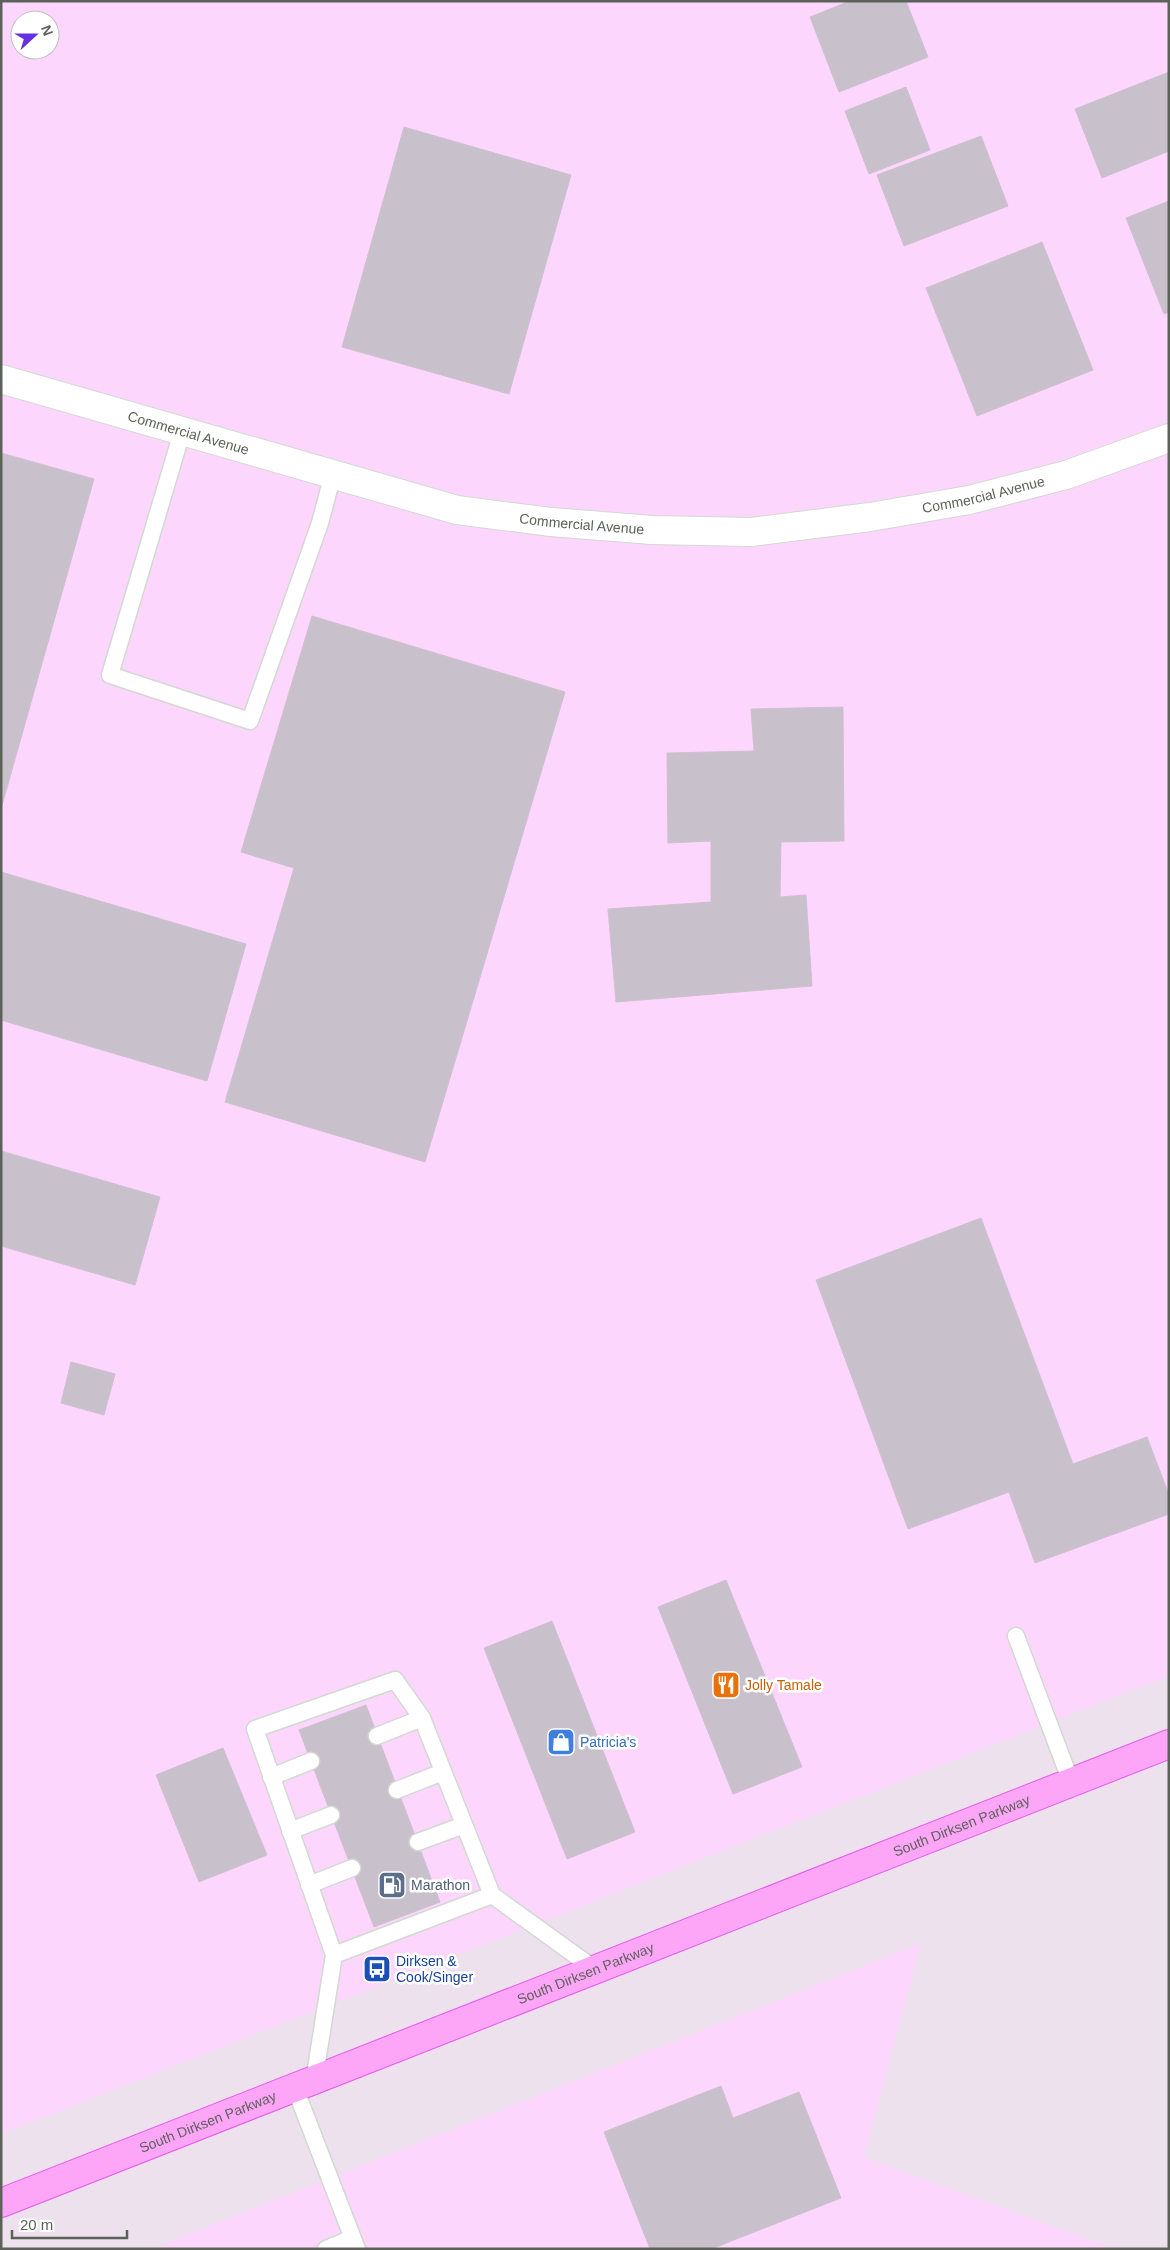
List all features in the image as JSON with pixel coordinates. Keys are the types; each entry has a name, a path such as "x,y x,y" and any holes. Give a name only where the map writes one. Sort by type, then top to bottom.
{"main road":[{"name":"South Dirksen Parkway","path":"1,2203 1169,1744"}],"street":[{"name":"Commercial Avenue","path":"1,379 457,510 550,522 652,530 751,532 870,517 970,500 1066,475 1169,438"}],"lane":[{"path":"182,432 110,675 250,721 320,523 333,474"},
{"path":"1016,1636 1071,1782"},
{"path":"326,2249 354,2243 304,2084 334,1955 255,1729 395,1680 422,1718 492,1895 596,1970"},
{"path":"377,1736 422,1718"},
{"path":"271,1778 311,1760"},
{"path":"397,1790 443,1772"},
{"path":"290,1831 331,1815"},
{"path":"418,1842 464,1825"},
{"path":"309,1885 352,1868"},
{"path":"334,1955 492,1895"}],"shaded area":[{"path":"1,1 1169,1 1169,1676 1,2134"},
{"path":"921,1943 864,2157 1115,2249 152,2249"}],"building":[{"path":"850,1 906,1 928,57 839,92 810,17"},
{"path":"1169,72 1169,151 1102,178 1075,109"},
{"path":"906,87 930,150 869,174 845,111"},
{"path":"404,127 571,175 509,394 342,347"},
{"path":"981,136 1008,206 904,246 877,175"},
{"path":"1169,201 1169,312 1164,314 1126,218"},
{"path":"1042,242 1093,370 977,416 926,288"},
{"path":"1,453 94,479 1,809"},
{"path":"312,616 565,692 425,1162 225,1102 294,868 241,852"},
{"path":"843,707 844,841 781,842 780,897 806,895 812,986 616,1002 608,909 711,902 711,841 668,843 667,753 754,751 751,709"},
{"path":"1,872 246,944 207,1081 1,1020"},
{"path":"1,1151 160,1197 135,1285 1,1246"},
{"path":"981,1218 1073,1464 1147,1437 1169,1495 1169,1514 1035,1563 1009,1492 908,1529 816,1280"},
{"path":"71,1362 115,1374 104,1415 61,1403"},
{"path":"726,1580 802,1767 733,1794 658,1607"},
{"path":"552,1621 635,1832 567,1859 484,1648"},
{"path":"366,1705 440,1902 374,1927 299,1730"},
{"path":"223,1748 267,1855 199,1882 156,1775"},
{"path":"721,2086 733,2118 799,2092 841,2198 711,2249 650,2249 604,2132"}],"place":[{"name":"Jolly Tamale","path":"726,1685"},
{"name":"Patricia's","path":"561,1742"},
{"name":"Marathon","path":"392,1885"},
{"name":"Dirksen & Cook/Singer","path":"377,1969"}]}
